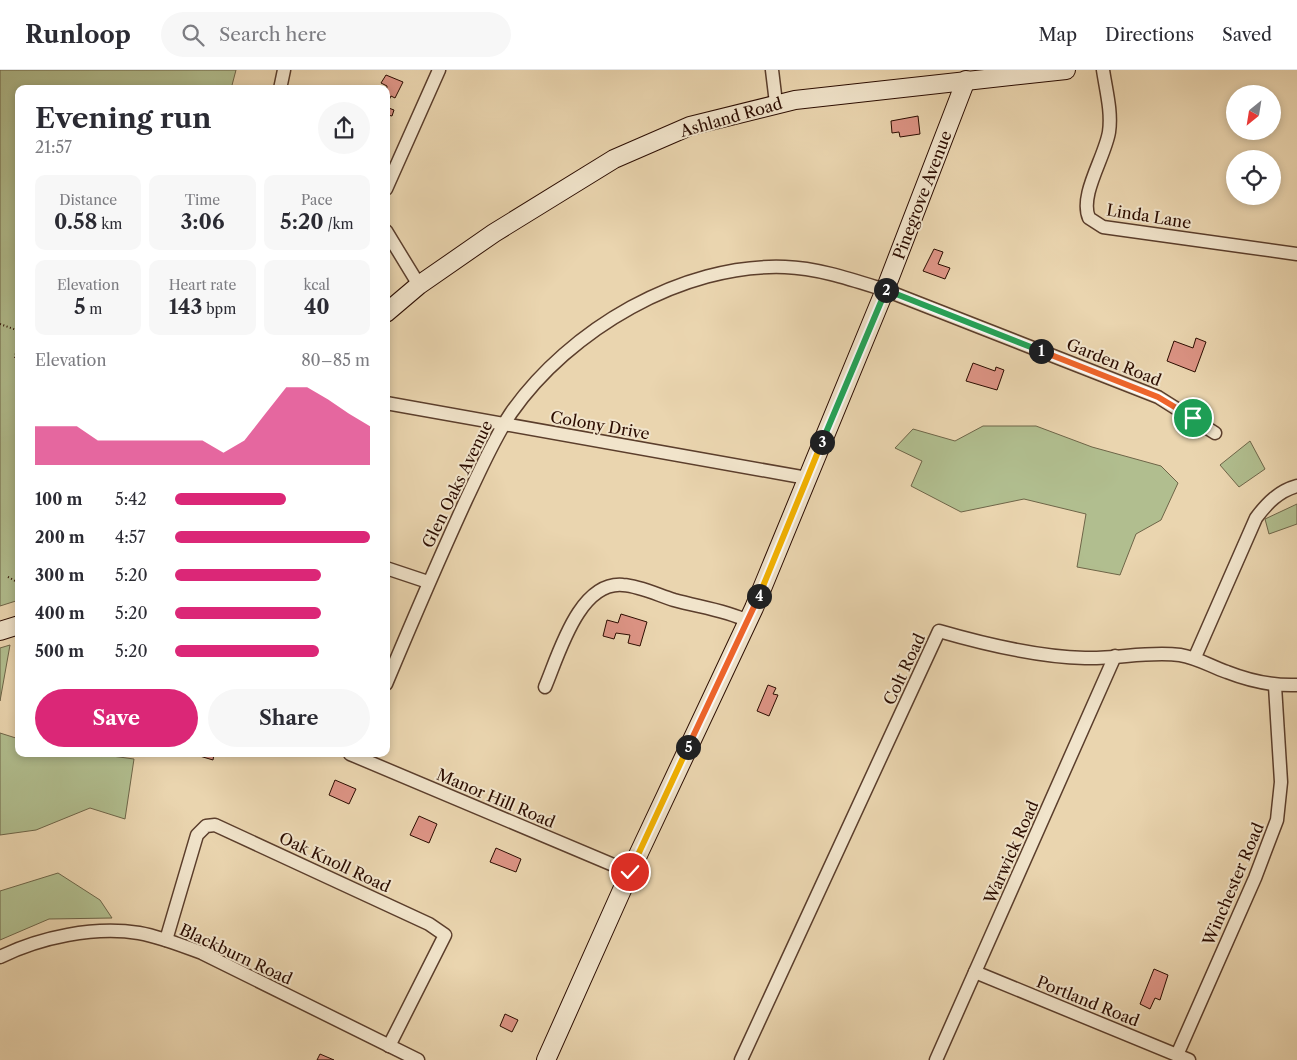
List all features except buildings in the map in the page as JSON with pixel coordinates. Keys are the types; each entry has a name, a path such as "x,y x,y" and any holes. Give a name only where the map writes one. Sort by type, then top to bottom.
{"street":[{"path":"281,85 284,70"},
{"path":"390,180 439,70"},
{"path":"772,70 776,103"},
{"name":"Ashland Road","path":"390,310 419,285 494,233 614,159 690,126 776,103 968,75 1066,70"},
{"name":"Linda Lane","path":"1104,70 1110,113 1109,129 1107,145 1086,205 1089,218 1102,227 1297,254"},
{"name":"Pinegrove Avenue","path":"546,1060 630,872 748,621 885,290 968,75"},
{"path":"390,238 419,285"},
{"name":"Glen Oaks Avenue","path":"390,674 428,582 504,424 533,385 558,359 585,336 615,316 647,299 680,286 732,273 785,267 851,280 885,290"},
{"name":"Garden Road","path":"885,290 1158,397 1214,433"},
{"name":"Colony Drive","path":"390,404 807,478"},
{"path":"1195,658 1256,518 1264,507 1279,494 1297,486"},
{"path":"390,569 428,582"},
{"path":"545,687 574,620 588,598 602,588 625,585 691,605 732,614 748,621"},
{"path":"0,631 15,625"},
{"name":"Colt Road","path":"742,1060 939,631 962,638 1061,656 1086,658 1168,654 1195,658 1226,672 1275,686 1297,685"},
{"name":"Warwick Road","path":"936,1060 1115,656"},
{"name":"Winchester Road","path":"1183,1058 1278,820 1281,782 1275,686"},
{"name":"Manor Hill Road","path":"360,757 630,872"},
{"name":"Oak Knoll Road","path":"166,940 197,835 206,826 216,825 429,924 445,935 389,1046"},
{"name":"Blackburn Road","path":"0,957 42,941 105,931 140,933 202,953 418,1060"},
{"name":"Portland Road","path":"975,972 1183,1058"}],"path":[{"path":"0,324 15,330"},
{"path":"8,577 15,581"}],"green space":[{"path":"0,70 236,70 232,85 15,85 15,601 0,606"},
{"path":"983,426 1036,426 1092,447 1161,466 1178,483 1161,520 1136,534 1120,575 1077,567 1086,514 1024,499 961,512 911,486 922,461 895,448 913,429 955,441"},
{"path":"1250,441 1265,469 1239,487 1220,465"},
{"path":"1297,504 1297,524 1269,534 1265,519"},
{"path":"10,645 0,701 0,648"},
{"path":"0,733 15,738 15,757 119,757 134,759 125,819 90,808 36,830 0,835"},
{"path":"58,873 100,900 112,918 49,919 0,940 0,891"}],"route":[{"path":"630,872 754,608 885,290 1158,397 1193,418"}]}
